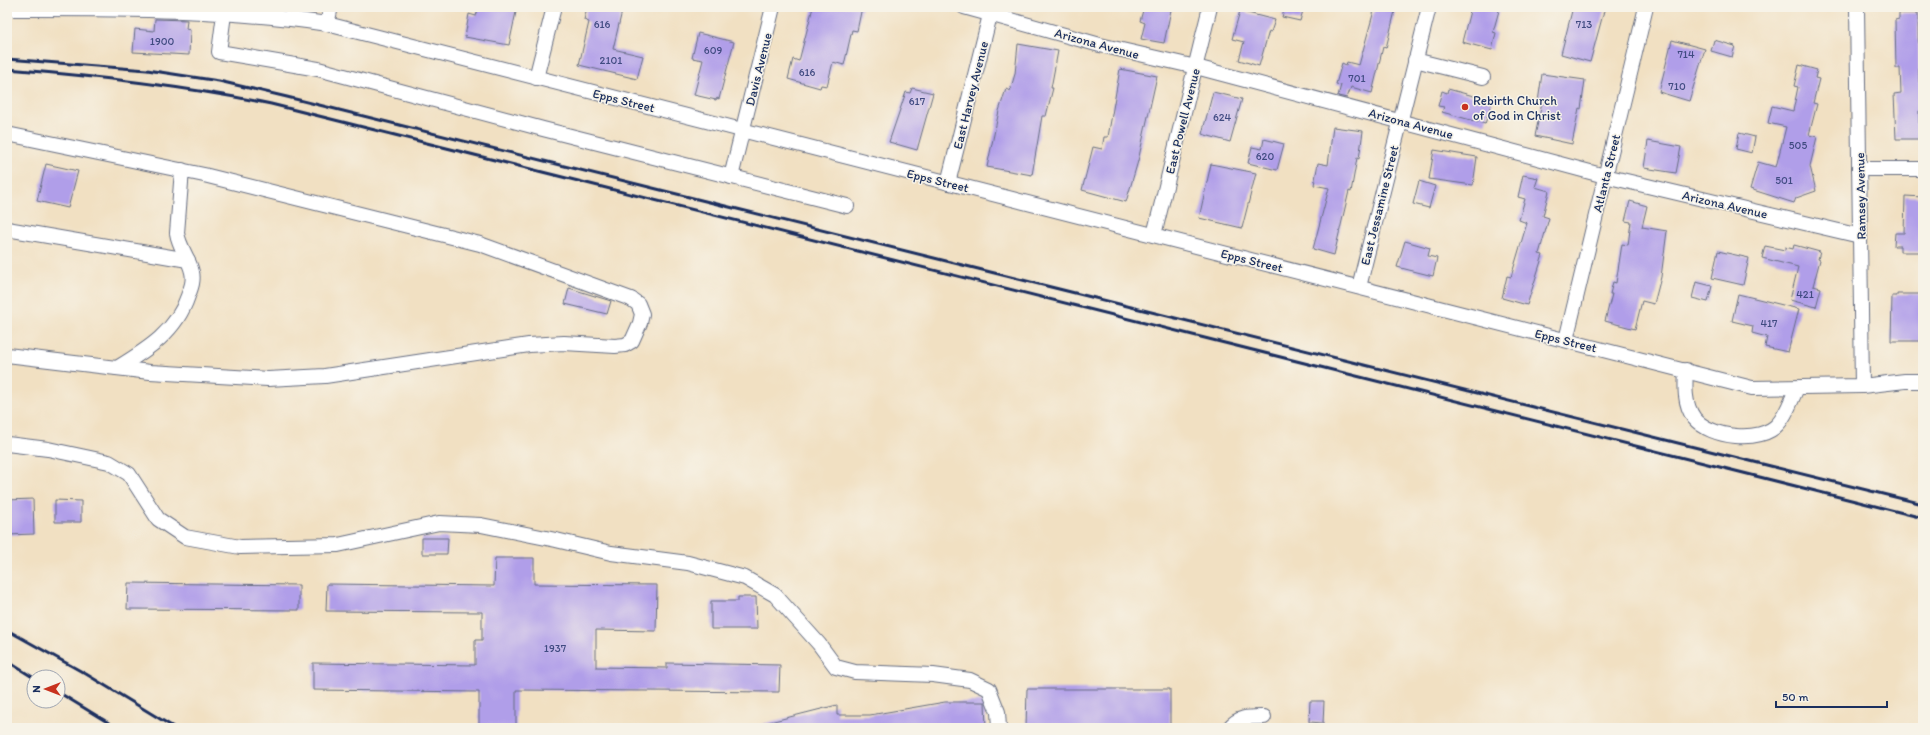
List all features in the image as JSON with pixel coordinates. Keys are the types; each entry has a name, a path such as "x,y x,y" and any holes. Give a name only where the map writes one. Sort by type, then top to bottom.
{"street":[{"path":"326,24 331,7"},
{"path":"536,78 554,7"},
{"name":"Davis Avenue","path":"731,177 773,7"},
{"name":"Arizona Avenue","path":"964,7 991,10 1100,45 1196,67 1606,176 1860,236"},
{"name":"East Powell Avenue","path":"1154,235 1210,7"},
{"name":"East Jessamine Street","path":"1359,287 1428,7"},
{"name":"Atlanta Street","path":"1566,340 1646,7"},
{"name":"Ramsey Avenue","path":"1856,7 1862,386"},
{"name":"Epps Street","path":"7,9 111,8 277,17 326,24 1752,388 1862,386 1905,381 1923,381"},
{"name":"East Harvey Avenue","path":"948,183 991,10"},
{"path":"224,14 219,52 318,69 543,129 847,206"},
{"path":"1415,60 1483,77"},
{"path":"7,134 182,170 480,244 631,299 641,308 640,323 632,341 625,344 615,346 564,343 529,344 325,376 268,379 150,372 7,355"},
{"path":"1859,169 1923,169"},
{"path":"117,368 150,348 172,328 179,317 192,285 192,273 188,260 178,241 177,233 182,170"},
{"path":"7,230 188,260"},
{"path":"1686,370 1685,390 1687,404 1694,417 1710,430 1732,435 1761,435 1771,430 1779,424 1797,388"},
{"path":"7,444 48,449 109,462 129,474 158,519 185,537 233,546 338,546 440,523 481,525 611,553 688,563 745,578 774,595 819,644 836,667 855,672 933,675 970,680 989,689 998,712 999,728"},
{"path":"1229,728 1235,721 1246,717 1264,717"}],"building":[{"path":"479,7 517,7 509,45 465,37 469,14 476,16"},
{"path":"587,7 623,7 613,49 643,56 637,79 579,65 589,22 584,20"},
{"path":"813,7 862,7 857,31 852,30 844,65 833,62 827,86 821,85 820,88 788,79 793,59 799,61"},
{"path":"1144,7 1168,7 1167,9 1171,10 1164,43 1141,39 1145,23 1140,21"},
{"path":"1285,7 1304,7 1300,21 1282,17"},
{"path":"1375,7 1396,7 1386,48 1383,47 1372,93 1351,87 1347,98 1338,96 1341,85 1336,84 1342,63 1346,65 1347,62 1359,65"},
{"path":"1471,7 1500,7 1493,32 1496,33 1492,50 1462,42"},
{"path":"1573,7 1605,7 1590,62 1561,54"},
{"path":"1240,11 1275,20 1271,32 1269,31 1259,66 1239,60 1244,42 1232,39"},
{"path":"1899,13 1918,13 1919,82 1923,82 1923,111 1919,111 1919,139 1896,139 1894,94 1901,93 1900,68 1896,68 1895,20 1899,19"},
{"path":"155,19 187,20 186,29 190,30 189,55 133,52 135,29 154,31"},
{"path":"698,33 734,42 719,99 717,98 716,100 694,95 703,60 692,58"},
{"path":"1672,40 1705,49 1689,101 1659,92"},
{"path":"1714,40 1735,46 1732,57 1711,51"},
{"path":"1018,44 1058,51 1051,88 1053,88 1046,116 1042,116 1032,175 987,167 999,111 1006,89 1010,91 1015,74"},
{"path":"1799,65 1817,70 1815,78 1819,79 1813,103 1817,104 1809,135 1817,137 1810,166 1816,191 1796,198 1794,203 1750,189 1758,162 1776,167 1786,127 1768,123 1772,106 1793,111 1798,87 1794,86"},
{"path":"1120,69 1157,76 1138,161 1126,202 1082,190 1093,147 1102,149 1104,137 1108,137"},
{"path":"1542,74 1585,80 1581,109 1579,108 1572,144 1535,136 1542,103 1538,102"},
{"path":"912,88 933,93 917,150 889,142 906,92 910,93"},
{"name":"Rebirth Church of God in Christ","path":"1448,89 1492,101 1485,124 1442,112 1444,107 1438,106 1442,91 1447,93"},
{"path":"1213,92 1242,99 1230,142 1202,134"},
{"path":"1333,127 1363,131 1359,159 1357,158 1351,192 1349,191 1334,255 1313,249 1329,188 1314,185 1318,163 1328,165"},
{"path":"1739,133 1755,137 1752,153 1736,149"},
{"path":"1264,139 1284,144 1277,170 1248,163 1252,147 1262,149"},
{"path":"1648,141 1681,147 1676,173 1644,168"},
{"path":"1434,150 1477,157 1473,185 1429,179"},
{"path":"46,164 78,171 68,208 37,201"},
{"path":"1211,164 1256,173 1242,228 1199,218"},
{"path":"1523,175 1538,178 1535,187 1549,191 1543,216 1549,218 1539,254 1543,255 1527,305 1502,298 1507,276 1511,277 1527,223 1519,220 1525,199 1518,197"},
{"path":"1419,181 1435,186 1429,208 1413,204"},
{"path":"1905,196 1923,197 1922,252 1900,252 1900,246 1894,246 1895,233 1904,233"},
{"path":"1630,201 1647,206 1642,227 1667,231 1661,277 1654,304 1642,301 1635,329 1605,321 1612,294 1610,294 1613,282 1616,283 1622,244 1628,245 1631,222 1625,221"},
{"path":"1405,241 1430,248 1428,256 1437,258 1433,276 1397,267"},
{"path":"1794,245 1820,252 1818,259 1820,260 1813,286 1821,288 1816,307 1790,300 1798,267 1762,258 1765,246 1785,250 1785,247 1793,249"},
{"path":"1718,251 1749,258 1743,285 1712,278"},
{"path":"1696,282 1712,286 1708,302 1692,298"},
{"path":"569,288 611,301 607,314 565,304"},
{"path":"1738,294 1799,309 1788,352 1765,347 1767,337 1752,333 1753,326 1732,321"},
{"path":"1897,294 1920,294 1920,305 1923,305 1923,341 1891,341 1892,296 1897,296"},
{"path":"33,499 34,534 7,535 7,500"},
{"path":"55,500 81,501 81,522 55,522"},
{"path":"422,538 448,538 447,554 422,554"},
{"path":"495,558 534,558 534,584 657,585 656,631 596,630 596,667 667,668 667,663 780,665 779,692 516,690 516,728 479,728 479,692 313,690 313,663 475,665 475,640 482,640 482,612 326,611 327,584 494,586"},
{"path":"128,583 299,585 299,610 127,609"},
{"path":"738,597 756,597 757,629 711,629 711,601 738,601"},
{"path":"1027,689 1170,689 1170,728 1026,728"},
{"path":"1310,701 1324,701 1323,723 1309,722"},
{"path":"945,702 985,702 986,728 763,728 762,724 837,705 837,715 870,715"}],"railway":[{"path":"7,59 147,70 219,81 1923,504"},
{"path":"7,69 140,82 271,104 1923,518"},
{"path":"7,630 86,674 175,728"},
{"path":"7,661 26,673"},
{"path":"66,697 117,728"}],"place":[{"name":"Rebirth Church of God in Christ","path":"1465,107"}]}
